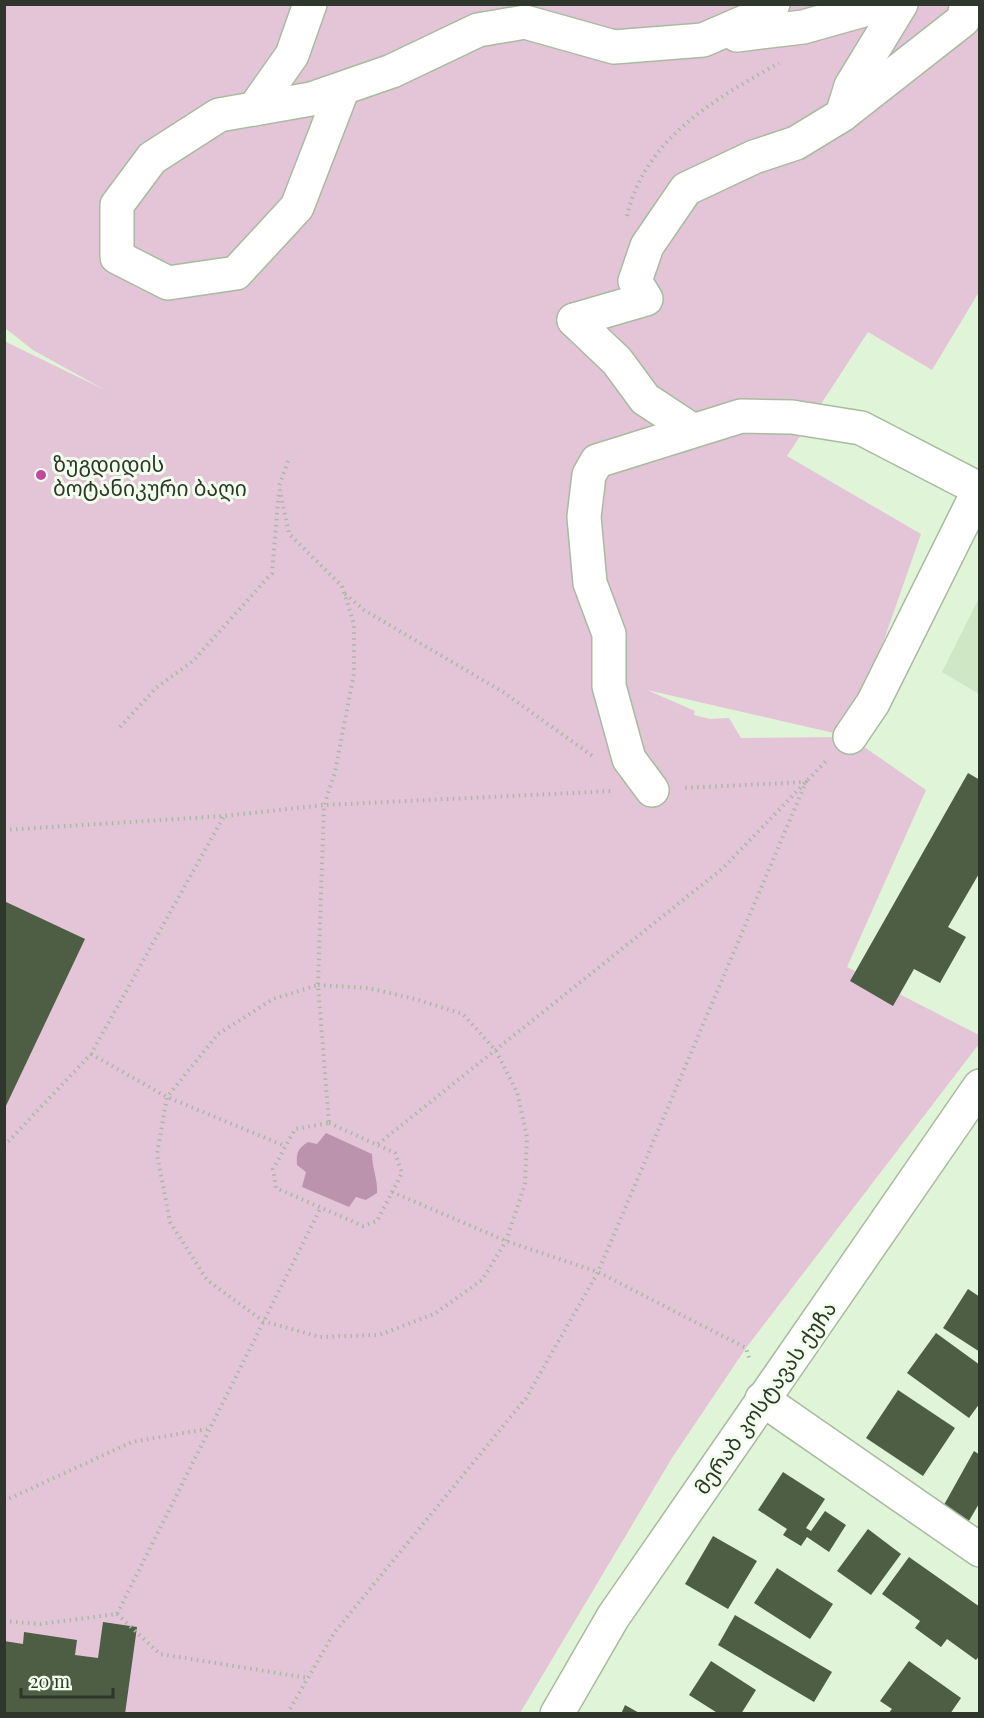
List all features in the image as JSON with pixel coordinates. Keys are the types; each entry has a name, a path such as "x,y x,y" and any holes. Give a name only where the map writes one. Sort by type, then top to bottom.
{"street":[{"path":"254,109 292,55 310,4"},
{"path":"343,88 297,207 236,273 168,283 117,257 117,205 152,158 219,115 311,99 392,71 502,16 614,47 703,40 770,11 772,4"},
{"path":"720,32 745,36 803,27 885,4"},
{"path":"842,115 851,86 901,4"},
{"path":"692,430 645,399 617,361 574,320 646,299 635,281 647,246 686,189 754,157 796,142 842,115 963,20 967,4"},
{"path":"652,790 629,759 609,686 609,634 590,583 584,517 589,475 597,461 741,416 792,417 861,428 979,489 873,703 850,737"},
{"name":"მერაბ კოსტავას ქუჩა","path":"557,1713 613,1617 980,1086"},
{"path":"762,1399 980,1550"}],"path":[{"path":"626,220 630,201 654,154 686,122 728,92 780,63"},
{"path":"120,727 156,688 193,661 272,573 279,486 288,461"},
{"path":"279,486 289,534 342,586 354,624 354,673 334,772 324,805 318,985 329,1123"},
{"path":"345,594 364,610 503,692 596,757"},
{"path":"378,1144 723,868 850,737"},
{"path":"4,830 225,816 324,805 806,782"},
{"path":"287,1713 334,1633 526,1398 598,1272 806,782"},
{"path":"4,1146 91,1054 225,816"},
{"path":"318,985 368,988 463,1014 496,1051 517,1092 527,1137 525,1184 506,1241 482,1280 434,1314 379,1335 320,1337 263,1321 207,1280 170,1221 157,1154 167,1097 218,1034 273,999 318,985"},
{"path":"91,1054 167,1097 285,1146"},
{"path":"329,1123 395,1153 402,1173 377,1221 363,1226 276,1188 273,1168 295,1129 329,1123"},
{"path":"392,1192 506,1241 598,1272 746,1348 762,1399"},
{"path":"117,1614 321,1208"},
{"path":"4,1502 132,1442 208,1429"},
{"path":"117,1614 160,1654 308,1678"},
{"path":"4,1621 40,1624 117,1614"}],"shaded area":[{"path":"5,5 979,5 979,292 932,370 868,332 787,456 921,534 850,737 926,790 847,967 979,1035 979,1044 746,1348 672,1458 520,1713 5,1713 4,341 105,390 33,350 5,328","holes":["647,690 847,736 741,738 729,718 710,719 694,715 695,711"]},
{"path":"979,598 980,694 942,672"},
{"path":"326,1133 372,1154 377,1193 366,1200 356,1197 349,1207 302,1187 306,1172 297,1165 298,1151 308,1142 317,1144"}],"building":[{"path":"968,773 980,780 980,872 948,927 966,937 940,983 914,969 893,1006 850,981"},
{"path":"4,901 85,939 4,1110"},
{"path":"968,1289 980,1297 980,1352 943,1328"},
{"path":"936,1333 980,1365 980,1403 969,1418 907,1373"},
{"path":"898,1390 955,1428 923,1476 866,1438"},
{"path":"974,1451 980,1455 980,1502 966,1526 940,1512"},
{"path":"783,1472 825,1499 806,1528 811,1531 825,1511 846,1525 829,1552 807,1537 801,1546 783,1535 787,1529 758,1510"},
{"path":"868,1529 901,1554 871,1595 837,1571"},
{"path":"713,1536 757,1561 728,1609 685,1584"},
{"path":"909,1557 980,1607 980,1655 976,1660 947,1639 941,1647 915,1628 920,1621 882,1594"},
{"path":"777,1568 833,1604 810,1639 754,1603"},
{"path":"735,1615 832,1672 814,1702 718,1645"},
{"path":"103,1622 137,1627 125,1714 4,1714 4,1641 23,1644 24,1632 77,1640 75,1655 98,1658"},
{"path":"711,1661 756,1690 741,1714 719,1714 689,1695"},
{"path":"909,1661 961,1698 950,1714 888,1714 892,1709 880,1701"},
{"path":"625,1705 641,1714 621,1714"}],"place":[{"name":"ზუგდიდის ბოტანიკური ბაღი","path":"41,475"}]}
